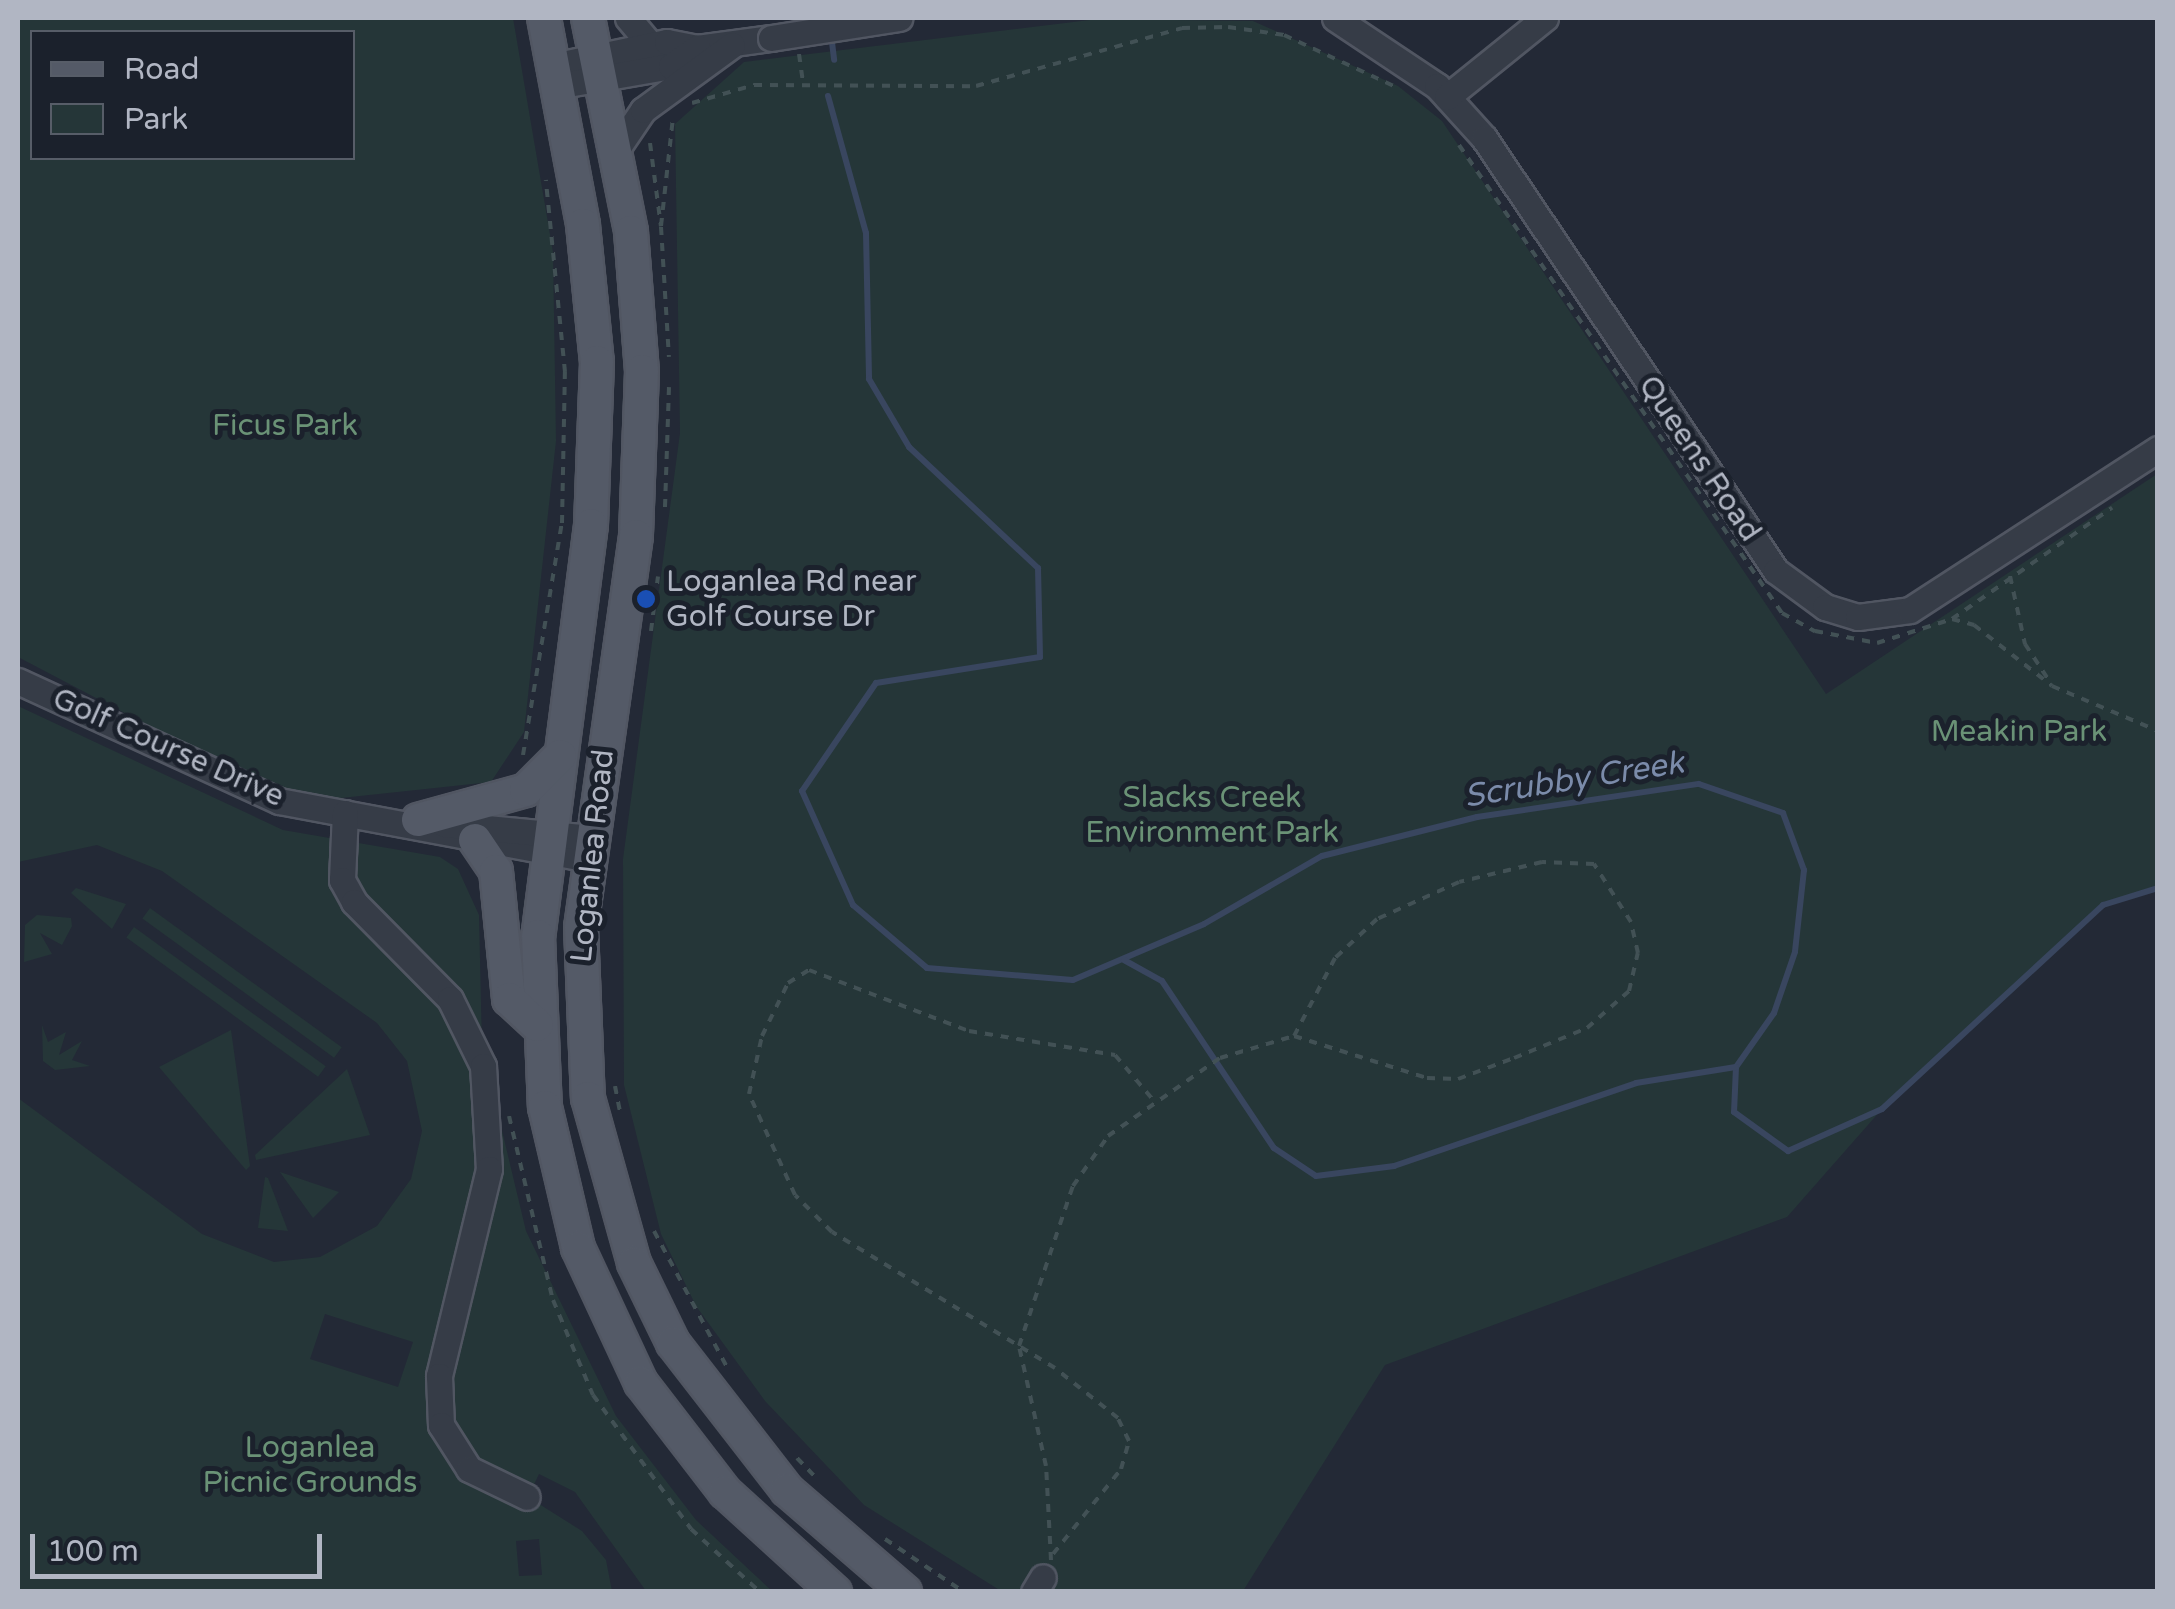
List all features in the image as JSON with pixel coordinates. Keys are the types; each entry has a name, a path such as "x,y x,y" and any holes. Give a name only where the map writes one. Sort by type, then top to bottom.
{"main road":[{"name":"Loganlea Road","path":"544,18 597,362 590,525 549,843 537,1025 564,1200 617,1340 696,1460 835,1592"},
{"name":"Loganlea Road","path":"588,18 616,150 640,306 642,438 590,848 579,991 588,1098 634,1264 728,1422 832,1535 904,1592"},
{"path":"429,822 511,794 560,756"},
{"path":"474,840 496,871 509,999 537,1025"}],"street":[{"path":"628,18 651,45"},
{"path":"599,68 651,45 698,48 898,18"},
{"name":"Queens Road","path":"1334,18 1386,45 1447,97 1526,198 1776,571 1825,607 1858,616 1910,610 2158,449"},
{"path":"1447,97 1546,18"},
{"path":"616,150 643,110 736,42"},
{"path":"554,76 599,68 672,66 698,48"},
{"name":"Golf Course Drive","path":"18,681 238,785 345,812 590,848"},
{"path":"345,812 342,880 354,902 450,999 483,1066 489,1169 439,1376 440,1425 469,1469 527,1497"},
{"name":"Golf Course Drive","path":"429,822 474,840 549,843"}],"path":[{"path":"664,512 661,226 665,128 690,104 754,85 976,86 1182,28 1228,26 1334,54 1404,91"},
{"path":"643,110 661,226"},
{"path":"1448,130 1782,613 1814,631 1877,644 1952,620 2125,499"},
{"path":"511,794 505,777 529,744 562,522 564,355 545,171"},
{"path":"650,637 659,567"},
{"path":"2010,576 2025,644 2052,686"},
{"path":"1952,620 1974,626 2052,686 2158,731"},
{"path":"1044,1574 1019,1346 1073,1186 1108,1136 1220,1058 1294,1036 1427,1078 1458,1078 1586,1028 1629,991 1638,953 1630,922 1594,864 1542,862 1459,882 1363,932 1335,958 1294,1036"},
{"path":"1044,1574 1121,1468 1129,1441 1090,1392 861,1252 795,1196 749,1094 762,1036 788,983 810,970 969,1032 1084,1044 1115,1055 1155,1102"},
{"path":"614,1070 623,1122"},
{"path":"651,1222 700,1328 739,1384"},
{"path":"787,1447 825,1488"},
{"path":"870,1529 964,1592"}],"green space":[{"name":"Ficus Park","path":"18,18 513,18 553,252 556,441 524,732 491,782 313,801 237,772 18,657"},
{"name":"Slacks Creek Environment Park","path":"1098,19 1253,21 1398,86 1442,121 1826,694 2157,474 2157,888 2103,905 1882,1109 1787,1217 1385,1365 1243,1591 1001,1591 864,1505 765,1401 696,1306 661,1234 624,1085 623,859 680,433 675,124 744,62"},
{"name":"Loganlea Picnic Grounds","path":"18,706 283,830 440,857 458,869 479,915 482,1047 526,1231 616,1416 696,1520 772,1591 646,1591 575,1492 539,1474 528,1497 582,1531 606,1560 612,1591 18,1591 18,1098 202,1234 274,1262 320,1257 377,1226 411,1179 422,1131 407,1061 377,1023 162,871 97,845 18,862","holes":["325,1314 413,1342 398,1387 310,1359","539,1539 542,1575 519,1576 516,1541"]},
{"path":"76,888 126,904 112,929 71,893"},
{"path":"150,908 342,1047 334,1058 142,919"},
{"path":"37,915 71,918 72,926 62,945 40,933 52,954 24,962 25,925"},
{"path":"134,927 326,1066 318,1077 126,938"},
{"path":"42,1025 48,1042 66,1032 59,1055 82,1041 72,1060 90,1066 55,1070 43,1061"},
{"path":"231,1030 250,1166 246,1170 159,1067"},
{"path":"347,1069 370,1135 256,1160 255,1155"},
{"path":"277,1168 280,1172 339,1192 313,1218"},
{"path":"265,1177 268,1178 288,1231 258,1228"}],"waterway":[{"name":"Scrubby Creek","path":"831,34 834,60"},
{"name":"Scrubby Creek","path":"828,96 866,233 869,379 909,447 1038,568 1040,657 876,683 802,791 853,905 927,968 1073,980 1204,924 1322,856 1477,817 1699,784 1783,813 1804,870 1795,952 1774,1013 1736,1067 1734,1112 1788,1151 1882,1109 2103,905 2158,888"},
{"name":"Scrubby Creek","path":"1124,960 1162,981 1274,1148 1316,1176 1394,1166 1636,1083 1736,1067"}],"place":[{"name":"Loganlea Rd near Golf Course Dr","path":"646,599"}],"park label":[{"name":"Meakin Park","path":"2019,732"}]}
